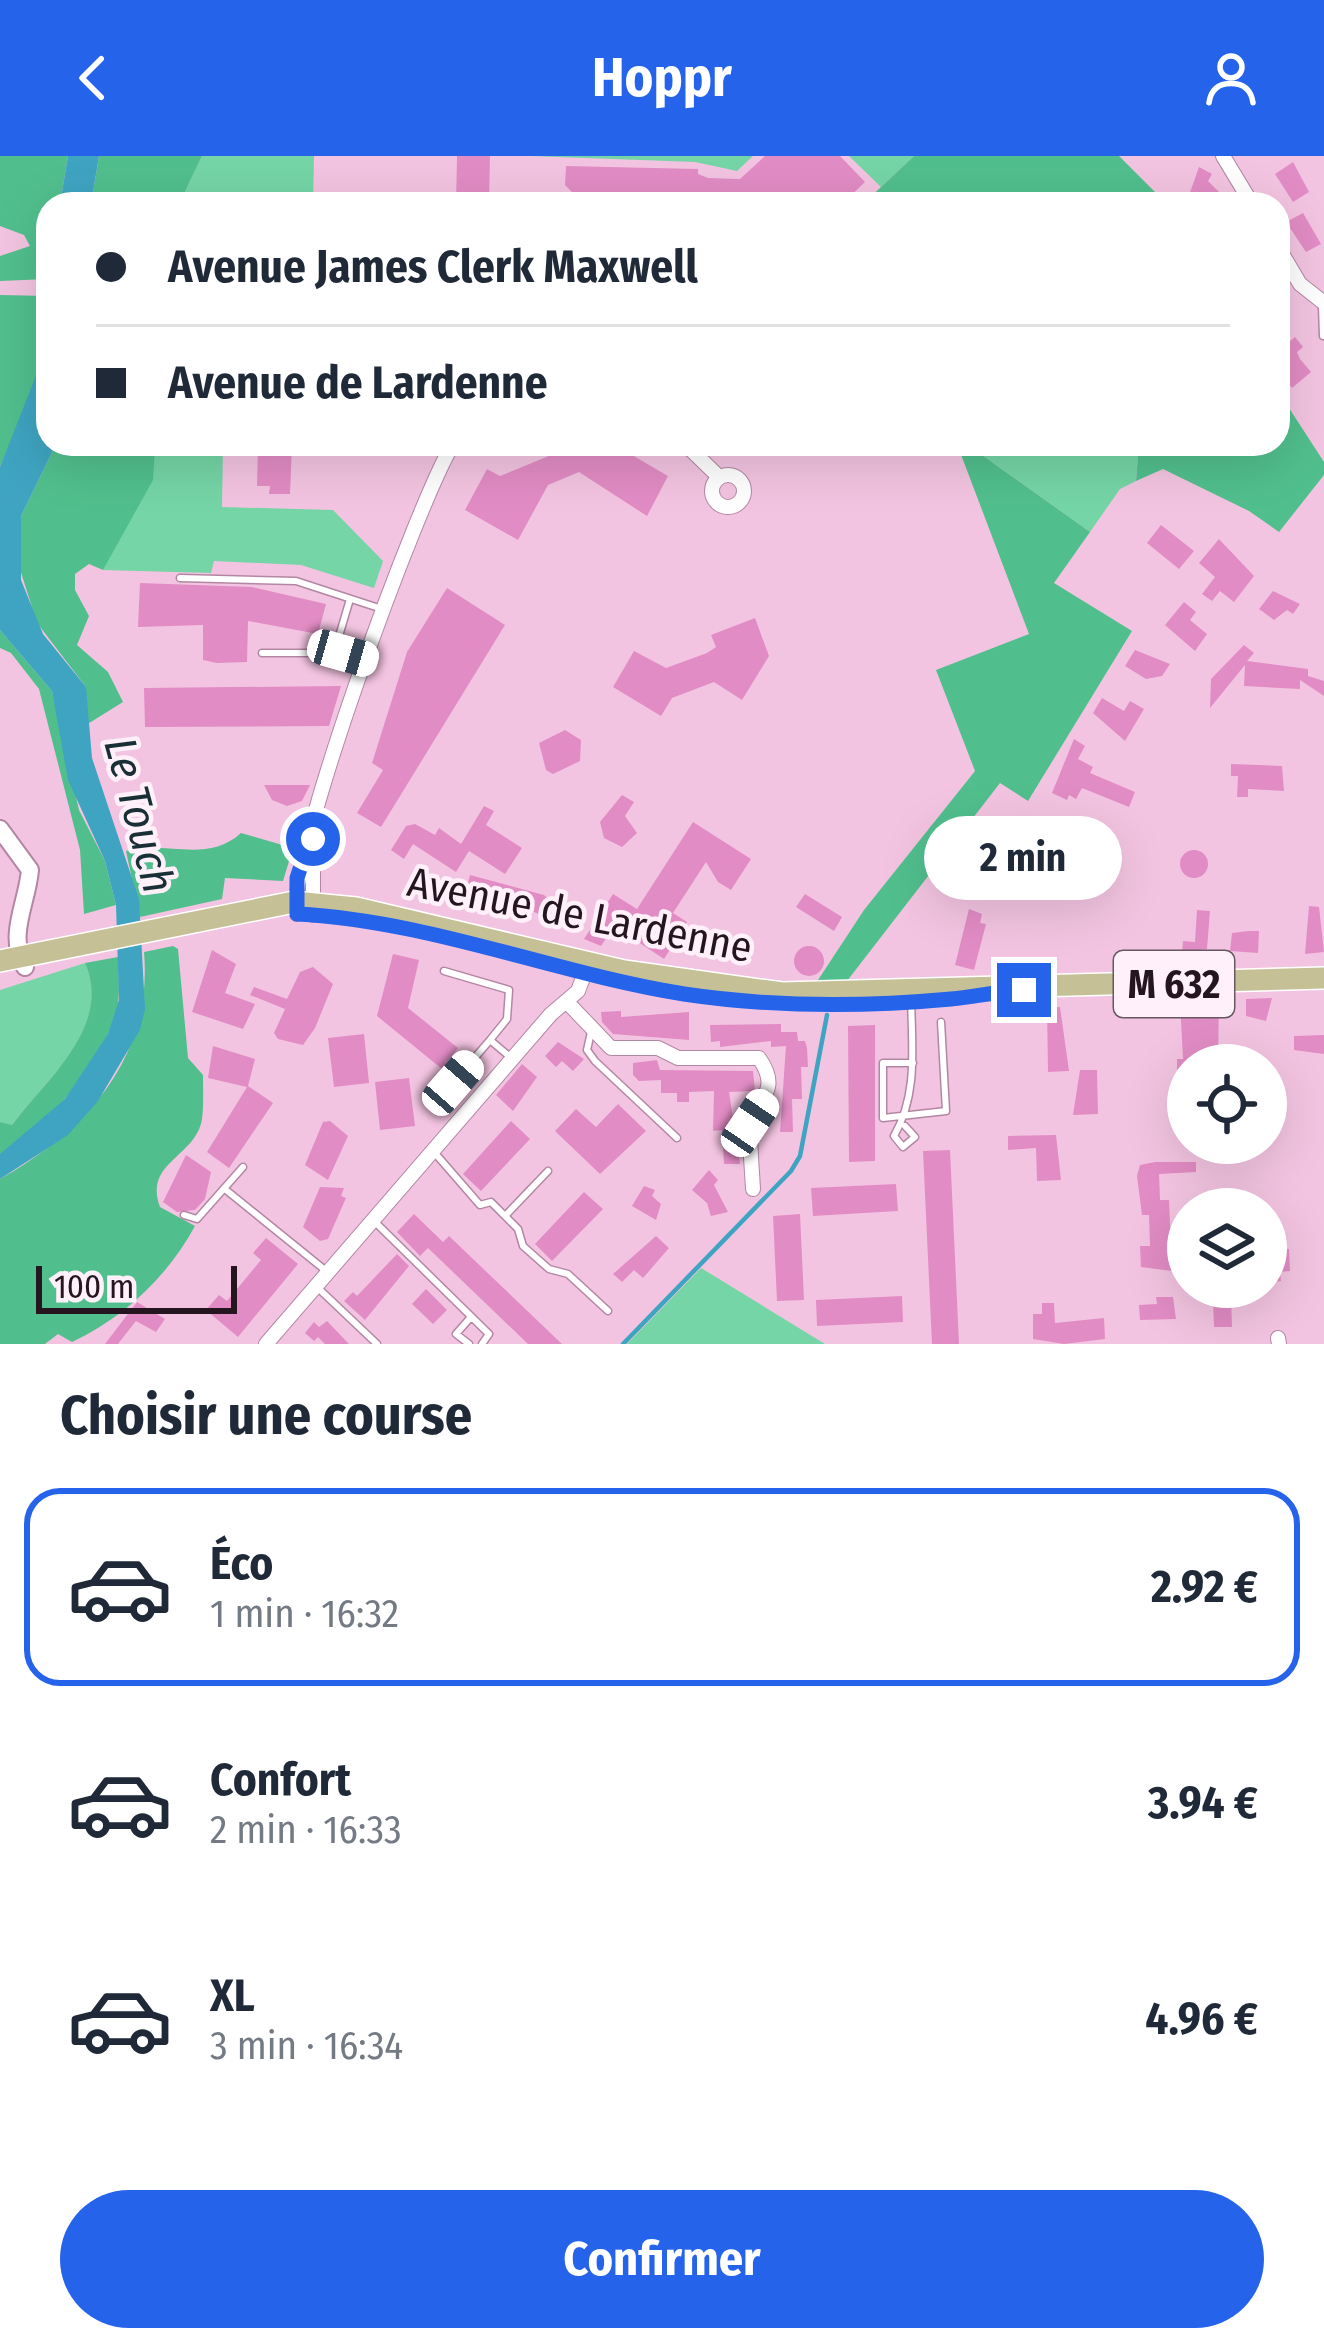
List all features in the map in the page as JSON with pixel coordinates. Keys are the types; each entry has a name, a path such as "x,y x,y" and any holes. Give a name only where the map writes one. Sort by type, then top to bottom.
{"main road":[{"name":"M 632","path":"0,975 24,959 305,908"},
{"name":"Avenue de Lardenne","path":"305,908 587,968 782,993 912,997 1324,978"}],"street":[{"path":"1223,156 1245,192"},
{"path":"1290,268 1300,284 1323,303"},
{"path":"305,908 312,832 382,609 410,530 447,456"},
{"path":"697,456 718,477"},
{"path":"0,829 30,870 22,911 24,959"},
{"path":"266,1344 512,1058 567,1002 587,968"},
{"path":"567,1002 591,1033 611,1048 658,1048 678,1058 759,1058 767,1069 768,1096 750,1123 753,1189"}],"lane":[{"path":"1322,336 1323,303"},
{"path":"180,578 296,581 382,609"},
{"path":"334,653 351,599"},
{"path":"262,653 334,653 366,660"},
{"path":"444,971 509,990 506,1018 453,1083"},
{"path":"905,1126 913,1063 912,997"},
{"path":"913,1063 883,1063 883,1118 946,1111 940,1022"},
{"path":"591,1033 587,1049 595,1061 677,1138"},
{"path":"490,1040 512,1058"},
{"path":"432,1149 480,1205 491,1202 518,1229 523,1246 549,1269 568,1274 608,1311"},
{"path":"184,1215 197,1219 243,1167"},
{"path":"505,1216 548,1171"},
{"path":"226,1190 327,1272"},
{"path":"373,1219 489,1334 482,1344"},
{"path":"316,1286 377,1344"},
{"path":"469,1344 456,1334 471,1317"}],"green space":[{"path":"0,156 68,156 62,192 36,192 36,280 0,281 0,256 30,246 24,235 0,226"},
{"path":"99,156 202,156 185,192 93,192"},
{"path":"202,156 314,156 313,192 185,192"},
{"path":"531,156 753,156 737,171 695,162"},
{"path":"849,156 914,156 881,187"},
{"path":"914,156 1119,156 1155,192 876,192"},
{"path":"0,295 36,296 36,382 0,467"},
{"path":"1290,410 1324,462 1324,475 1279,532 1249,511 1163,469 1136,481 1138,456 1290,456"},
{"path":"50,456 154,456 153,480 103,570 89,564 75,574 75,590 89,616 77,645 108,672 123,702 86,725 86,687 37,623 18,563 21,516"},
{"path":"148,456 223,456 222,507 333,510 383,561 374,588 301,565 214,561 211,573 103,570"},
{"path":"962,456 983,456 1090,532 1054,583 1132,631 1028,801 1000,783 847,981 818,980 864,910 975,771 936,670 1029,634"},
{"path":"983,456 1138,456 1136,481 1120,489 1090,532"},
{"path":"0,630 52,691 79,810 105,861 116,905 84,914 80,850 39,689 11,653 0,648"},
{"path":"241,833 293,848 283,881 225,878 222,899 140,917 126,851 214,847"},
{"path":"178,949 188,1058 203,1075 203,1114 196,1136 163,1171 157,1192 160,1207 195,1226 143,1294 91,1332 72,1342 58,1334 45,1344 0,1344 0,1179 60,1138 108,1086 138,1025 144,952"},
{"path":"118,957 118,1008 99,1051 51,1115 0,1154 0,1122 12,1125 83,1031 91,986 85,963"},
{"path":"85,963 91,987 83,1031 57,1072 11,1126 0,1122 0,990"},
{"path":"701,1268 825,1344 627,1344"}],"water":[{"path":"68,156 99,156 93,192 62,192"},
{"path":"36,376 36,456 50,456 21,516 21,580 43,634 86,687 92,758 139,899 145,1009 140,1030 98,1101 68,1135 0,1179 0,1154 65,1099 108,1034 119,1000 116,905 105,861 68,780 52,691 0,630 0,467"}],"building":[{"path":"457,156 490,156 489,192 456,192"},
{"path":"765,156 840,156 865,182 855,192 572,192 565,185 566,166 698,169 698,174 708,178 740,179"},
{"path":"1293,162 1309,192 1293,202 1275,174"},
{"path":"1199,167 1212,174 1208,181 1219,192 1190,192"},
{"path":"1303,213 1321,244 1306,252 1290,228 1290,220"},
{"path":"1295,337 1303,347 1297,352 1311,372 1292,388 1290,386 1290,341"},
{"path":"258,456 292,456 290,494 269,494 270,486 257,486"},
{"path":"549,456 634,456 668,476 647,516 579,472 548,485 518,540 465,510 487,469 500,476"},
{"path":"1161,525 1194,551 1179,569 1147,543"},
{"path":"1219,539 1254,576 1234,602 1220,591 1212,601 1202,594 1215,577 1199,563"},
{"path":"140,583 252,587 326,604 318,634 248,621 247,662 217,663 203,660 203,625 138,627"},
{"path":"447,588 505,625 381,827 357,813 383,770 372,763 407,652"},
{"path":"1273,591 1300,604 1293,614 1287,610 1274,620 1259,609"},
{"path":"1184,602 1196,612 1190,620 1207,634 1195,651 1165,625"},
{"path":"755,618 769,656 742,700 714,682 672,698 661,716 613,687 634,651 666,668 707,653 716,647 711,635"},
{"path":"1244,645 1254,653 1247,661 1308,669 1308,676 1324,681 1324,696 1300,680 1300,689 1244,686 1245,665 1210,708 1211,679"},
{"path":"1135,650 1170,664 1162,676 1146,679 1125,666"},
{"path":"341,686 329,726 145,727 144,688"},
{"path":"1102,698 1124,711 1130,701 1144,709 1125,741 1093,713"},
{"path":"565,730 581,740 580,761 553,774 546,770 539,743"},
{"path":"1074,739 1085,746 1078,759 1093,767 1090,773 1135,792 1129,807 1082,788 1076,799 1052,793"},
{"path":"1231,764 1282,766 1284,791 1248,789 1248,797 1237,797 1238,776 1231,776"},
{"path":"264,785 310,785 302,801 287,806 272,800"},
{"path":"622,795 634,802 625,816 637,833 622,847 604,838 600,822"},
{"path":"484,806 494,811 486,825 522,848 505,874 469,851 456,872 413,844 404,859 391,850 406,826 415,824 435,835 439,828 461,844"},
{"path":"693,822 751,859 731,890 718,882 706,862 673,913 687,922 664,959 614,926 601,946 584,939 613,894 637,909"},
{"path":"1194,850 1204,854 1208,864 1204,874 1194,878 1184,874 1180,864 1184,854"},
{"path":"470,875 544,895 562,911 556,921 529,910 523,920 464,899"},
{"path":"805,894 842,917 834,931 796,907"},
{"path":"1309,906 1319,907 1324,952 1305,954"},
{"path":"969,909 982,914 980,923 986,924 974,970 955,965"},
{"path":"1197,910 1210,911 1207,949 1182,952 1183,941 1195,942"},
{"path":"1259,931 1258,953 1230,951 1232,933"},
{"path":"809,946 824,961 809,976 794,961"},
{"path":"212,950 236,964 225,993 255,1004 243,1029 192,1012"},
{"path":"393,954 419,960 408,1008 458,1048 442,1069 377,1016"},
{"path":"313,967 333,984 315,1028 303,1045 278,1039 274,1033 285,1009 250,995 254,987 287,999 300,972"},
{"path":"1272,998 1266,1021 1246,1016 1246,999"},
{"path":"1219,1000 1218,1044 1182,1044 1180,1002"},
{"path":"1060,1007 1069,1071 1048,1072 1047,1008"},
{"path":"621,1011 621,1017 689,1012 689,1040 613,1034 602,1022 601,1012"},
{"path":"781,1024 781,1032 797,1032 798,1041 805,1041 807,1048 808,1067 801,1067 802,1099 792,1099 793,1132 780,1132 786,1046 771,1047 771,1041 720,1047 720,1041 711,1042 710,1025"},
{"path":"875,1025 875,1161 849,1162 848,1026"},
{"path":"364,1034 369,1083 334,1087 328,1038"},
{"path":"1324,1035 1324,1054 1294,1050 1294,1036"},
{"path":"558,1042 584,1059 573,1071 562,1061 556,1067 545,1056"},
{"path":"213,1046 255,1059 248,1086 273,1103 229,1168 207,1152 247,1087 208,1078"},
{"path":"657,1060 660,1070 753,1071 755,1091 729,1092 740,1164 724,1164 722,1130 713,1131 714,1091 689,1092 689,1102 677,1102 677,1093 661,1093 661,1080 639,1081 633,1075 633,1063"},
{"path":"522,1064 537,1077 513,1111 496,1095"},
{"path":"1080,1070 1097,1070 1098,1114 1073,1115"},
{"path":"409,1078 415,1126 380,1130 375,1082"},
{"path":"618,1104 646,1131 600,1174 555,1131 576,1109 596,1127"},
{"path":"330,1121 348,1136 328,1180 305,1165 323,1122"},
{"path":"511,1121 530,1139 481,1191 463,1174"},
{"path":"1056,1135 1061,1180 1037,1181 1036,1148 1008,1150 1008,1136"},
{"path":"950,1150 959,1344 932,1344 923,1151"},
{"path":"186,1155 211,1172 205,1199 195,1210 177,1212 163,1202"},
{"path":"1196,1164 1196,1172 1159,1174 1160,1200 1167,1200 1167,1270 1141,1267 1140,1246 1150,1246 1149,1215 1142,1215 1137,1176 1140,1165"},
{"path":"709,1170 718,1180 714,1185 728,1212 711,1216 707,1203 692,1190"},
{"path":"896,1184 898,1211 813,1216 811,1188"},
{"path":"644,1186 655,1190 652,1196 661,1204 656,1220 632,1206"},
{"path":"320,1187 344,1188 341,1196 346,1198 328,1239 320,1241 303,1227"},
{"path":"584,1192 603,1209 552,1261 535,1244"},
{"path":"414,1214 443,1242 449,1236 562,1344 528,1344 428,1248 420,1256 397,1232"},
{"path":"800,1214 804,1300 777,1301 773,1216"},
{"path":"656,1236 669,1248 643,1278 634,1270 622,1282 613,1274"},
{"path":"266,1238 298,1264 238,1337 206,1310 219,1295 227,1301 261,1260 253,1253"},
{"path":"397,1254 409,1266 365,1320 344,1301 353,1292 357,1296"},
{"path":"426,1289 447,1310 433,1324 412,1304"},
{"path":"902,1296 903,1322 817,1326 816,1300"},
{"path":"1156,1297 1167,1297 1167,1308 1174,1308 1176,1319 1140,1320 1139,1305 1157,1304"},
{"path":"137,1302 165,1319 156,1332 136,1321 118,1344 105,1344"},
{"path":"1042,1303 1054,1303 1055,1323 1104,1318 1105,1339 1064,1344 1033,1339 1033,1314 1042,1314"},
{"path":"1213,1308 1231,1308 1232,1327 1214,1327"},
{"path":"327,1321 349,1344 325,1344 318,1337 314,1341 305,1333 314,1322 319,1327"}],"waterway":[{"path":"623,1344 791,1171 800,1156 827,1015"}],"route":[{"path":"313,839 312,832 297,878 297,914 432,931 608,979 737,1000 886,1003 1024,990"}],"water label":[{"name":"Le Touch","path":"140,815"}]}
